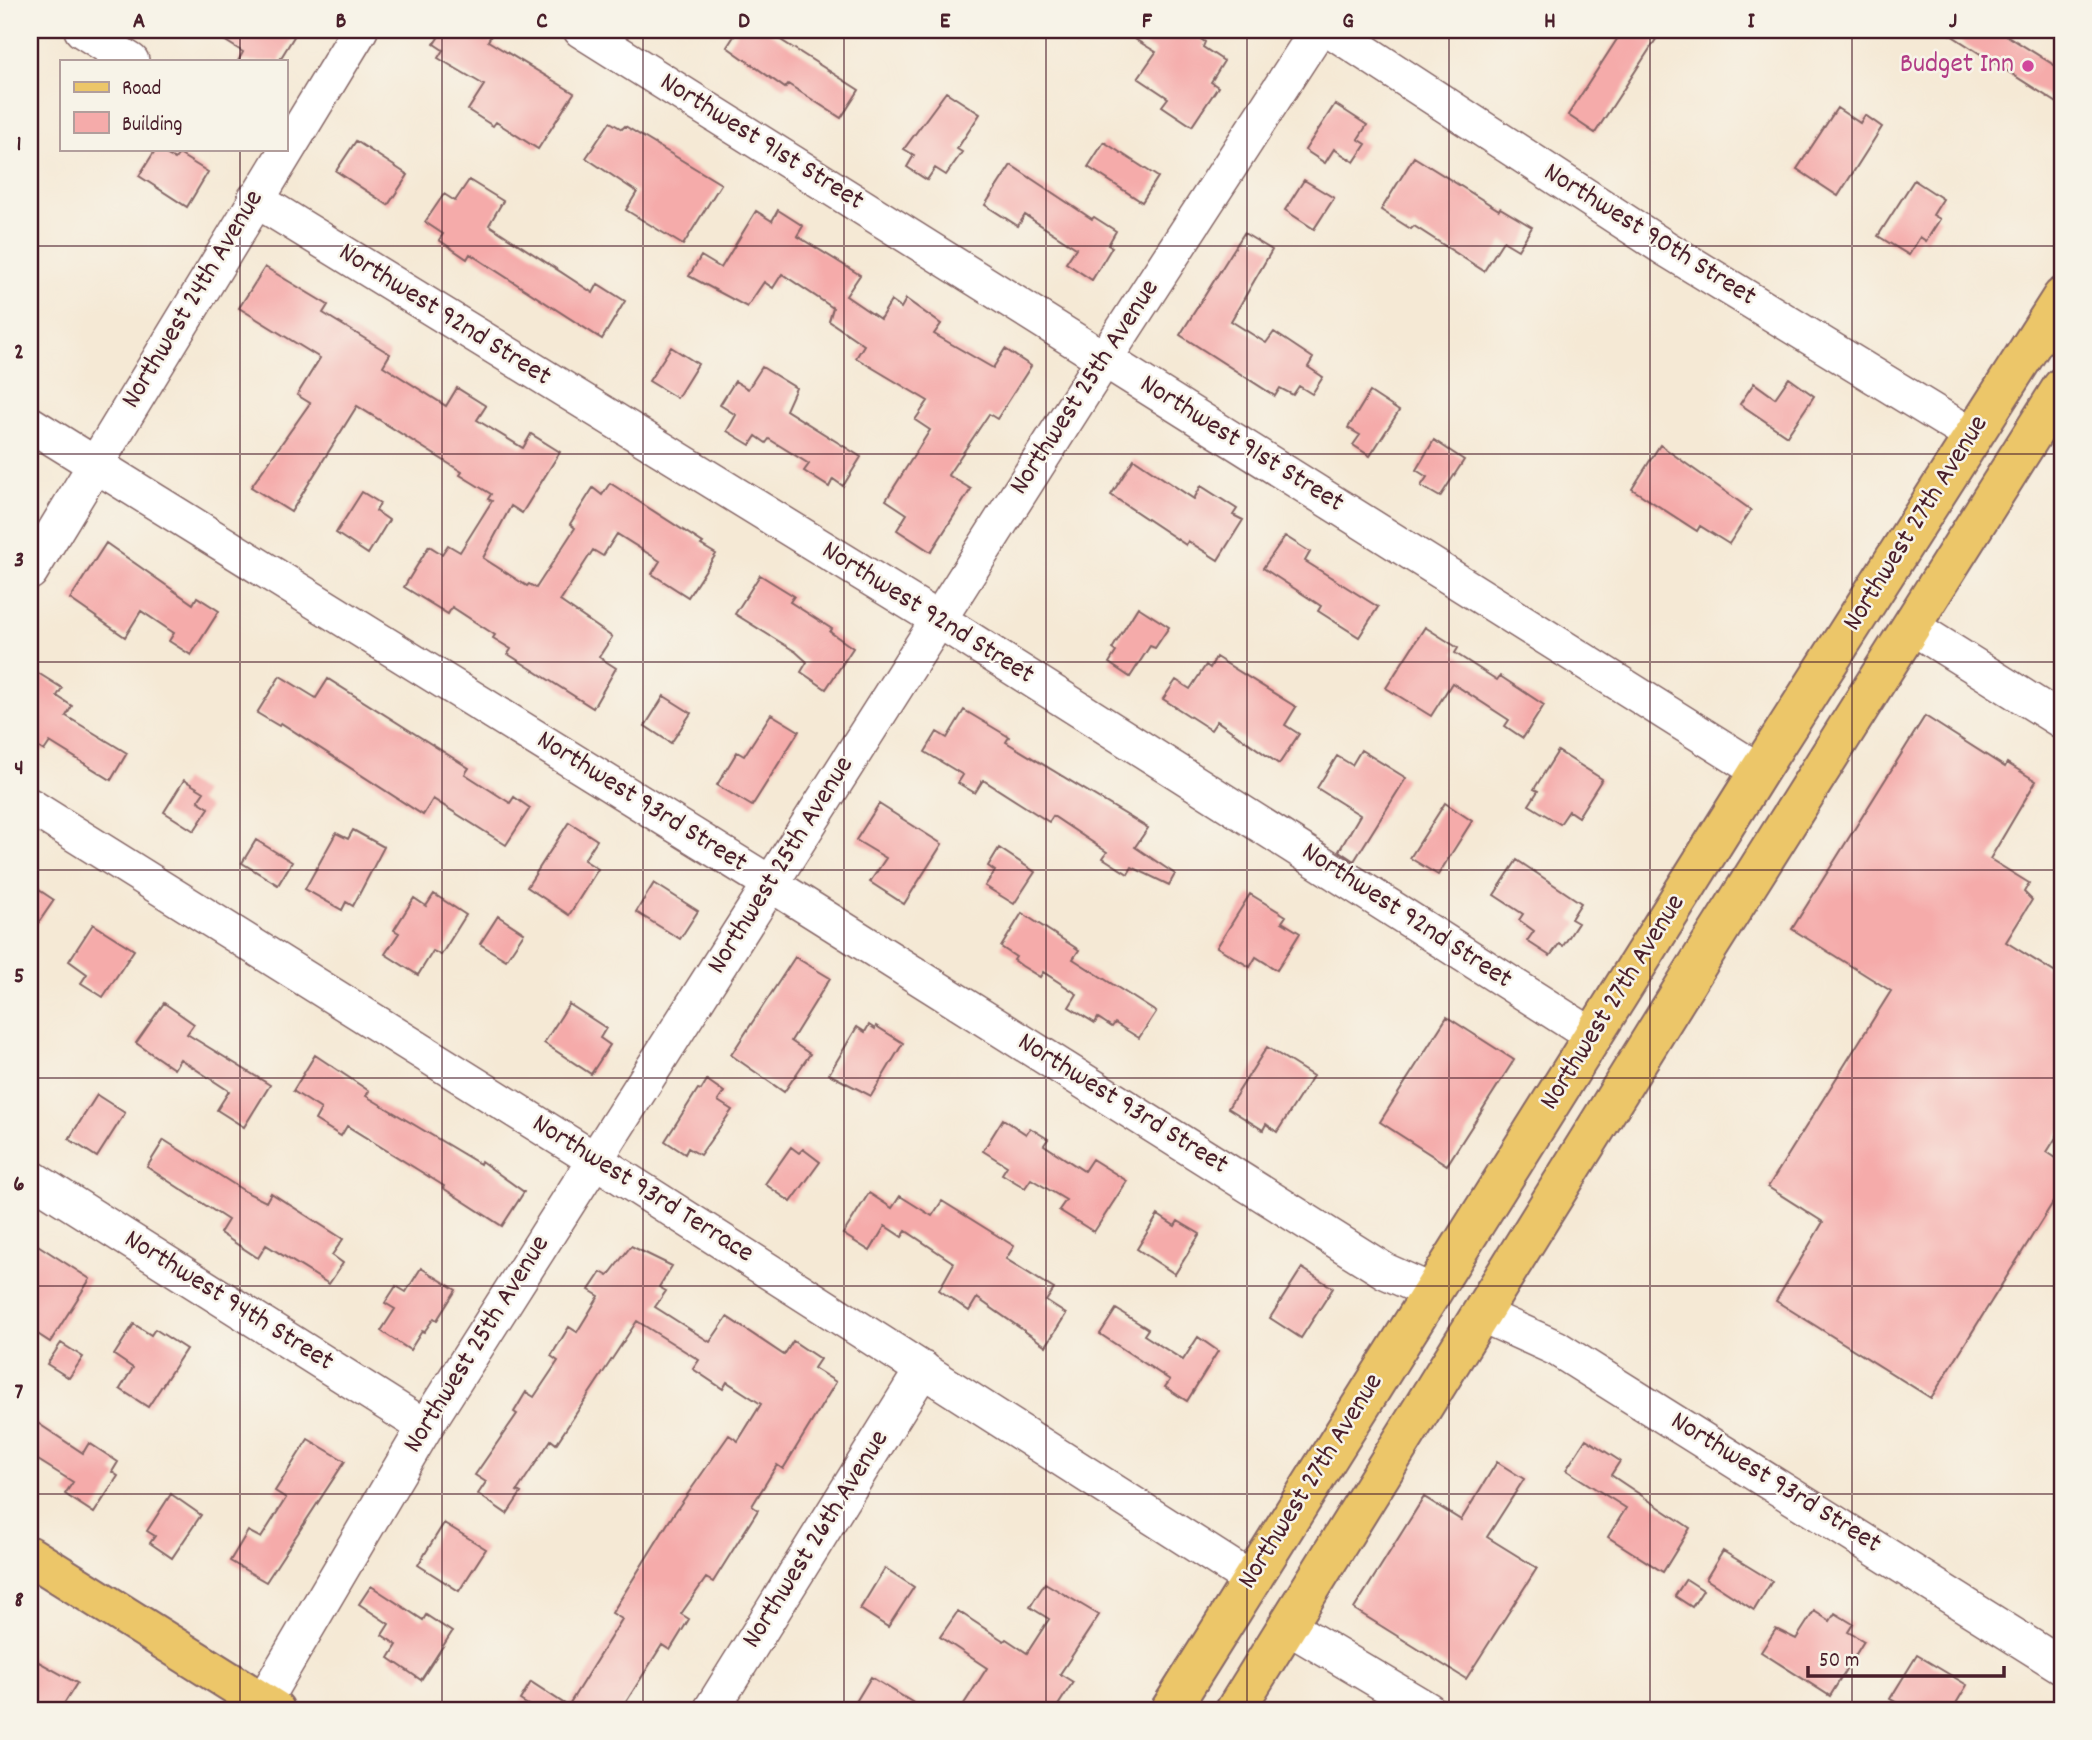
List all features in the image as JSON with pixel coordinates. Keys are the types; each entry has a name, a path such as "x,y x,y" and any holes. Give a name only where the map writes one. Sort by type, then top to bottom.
{"main road":[{"name":"Northwest 27th Avenue","path":"1170,1710 1971,435 2062,298"},
{"path":"1836,653 1863,640 1911,626 1916,564 2020,399 2025,378 2022,359"},
{"name":"Northwest 27th Avenue","path":"1235,1710 1653,1036 2062,387"},
{"path":"1481,1314 1492,1260 1587,1108 1595,1084 1594,1037 1624,1029 1653,1036"},
{"path":"1205,1656 1287,1626 1287,1580 1291,1558 1377,1420 1381,1404 1373,1385"},
{"path":"30,1556 265,1708"}],"street":[{"path":"82,30 129,60"},
{"name":"Northwest 24th Avenue","path":"287,136 360,30"},
{"name":"Northwest 91st Street","path":"581,30 1759,772"},
{"name":"Northwest 25th Avenue","path":"265,1708 425,1427 1105,358 1318,30"},
{"name":"Northwest 90th Street","path":"1332,30 1665,248 1971,435"},
{"name":"Northwest 24th Avenue","path":"30,572 255,199 275,153"},
{"name":"Northwest 92nd Street","path":"255,199 939,620 1594,1037"},
{"name":"Northwest 93rd Street","path":"30,424 771,884 1385,1270 1432,1292"},
{"path":"1911,626 2062,721"},
{"name":"Northwest 93rd Terrace","path":"30,806 595,1160 1250,1580"},
{"name":"Northwest 94th Street","path":"30,1177 425,1427"},
{"name":"Northwest 93rd Street","path":"1481,1314 1556,1348 2062,1666"},
{"name":"Northwest 26th Avenue","path":"711,1710 923,1370"},
{"path":"1287,1626 1428,1710"}],"building":[{"path":"208,30 298,30 280,60 239,60 243,52"},
{"path":"443,30 494,30 488,41 574,93 538,149 496,122 493,126 468,110 484,85 438,58 443,50 434,44"},
{"path":"738,30 765,30 859,90 841,118 788,84 785,88 727,47"},
{"path":"1120,30 1187,30 1205,42 1203,47 1224,61 1211,82 1218,87 1192,126 1162,106 1168,98 1138,78 1156,52"},
{"path":"1623,30 1662,30 1595,133 1568,115"},
{"name":"Budget Inn","path":"1943,30 1998,30 2062,70 2062,106"},
{"path":"946,92 980,114 957,149 962,152 946,175 935,168 927,180 907,167 914,155 904,149"},
{"path":"1335,104 1367,125 1358,139 1366,144 1354,162 1334,149 1325,163 1305,150"},
{"path":"1837,108 1860,123 1865,115 1882,127 1838,196 1797,169"},
{"path":"610,122 622,129 625,126 721,184 683,245 626,210 637,192 586,158"},
{"path":"356,141 408,175 388,205 336,171"},
{"path":"1104,142 1158,177 1142,202 1088,167"},
{"path":"155,150 175,159 179,154 208,172 187,207 139,176"},
{"path":"1414,157 1499,210 1500,208 1532,227 1518,250 1503,241 1484,271 1414,226 1411,229 1381,210"},
{"path":"1011,165 1092,219 1094,217 1116,231 1108,245 1112,247 1092,280 1066,263 1076,248 1025,215 1018,226 985,205"},
{"path":"469,180 503,201 489,225 593,293 598,284 625,301 602,339 470,254 467,259 439,240 443,234 425,222 444,194 455,201"},
{"path":"1304,180 1334,198 1314,229 1285,210"},
{"path":"1914,180 1943,199 1933,215 1940,219 1926,241 1920,237 1909,255 1878,236"},
{"path":"778,210 803,226 797,236 860,275 846,296 880,319 891,301 901,308 906,299 941,324 934,334 993,368 1005,349 1031,366 997,419 989,414 948,475 971,489 931,552 897,530 907,514 886,500 930,430 915,420 928,401 856,358 864,345 829,321 833,308 782,274 773,288 764,282 747,307 689,276 701,256 721,268 756,211 772,221"},
{"path":"1244,233 1272,250 1231,321 1266,343 1274,332 1313,358 1308,367 1323,377 1312,394 1299,386 1293,395 1280,388 1275,396 1180,335"},
{"path":"265,267 328,305 323,313 390,354 383,366 446,406 457,388 486,406 477,420 523,448 531,434 560,452 522,513 511,506 483,558 527,586 529,584 536,588 575,528 570,524 593,488 602,495 610,483 716,554 688,597 652,574 660,561 617,534 603,556 593,550 560,601 612,637 599,657 616,668 593,708 508,654 511,649 493,638 495,635 452,607 448,614 404,587 429,546 442,554 448,545 460,552 492,501 488,499 491,494 460,475 462,472 357,406 291,512 251,487 310,403 297,395 320,358 239,308"},
{"path":"671,347 698,364 677,398 649,381"},
{"path":"762,367 796,388 786,410 861,457 843,486 833,479 829,487 804,471 809,464 769,439 766,443 756,436 750,445 727,431 736,415 720,405 735,381 748,389"},
{"path":"1789,378 1814,396 1787,436 1740,404 1754,383 1775,398"},
{"path":"1370,392 1399,411 1370,456 1353,445 1360,435 1348,428"},
{"path":"1434,440 1464,460 1440,497 1421,486 1427,477 1416,470"},
{"path":"1660,445 1751,510 1729,544 1700,526 1697,531 1632,489"},
{"path":"1134,459 1194,499 1201,486 1237,509 1233,515 1243,520 1218,560 1188,541 1186,545 1111,495"},
{"path":"362,492 380,503 376,511 389,520 368,554 336,533"},
{"path":"1285,536 1310,552 1305,561 1378,607 1359,637 1318,611 1321,606 1263,568"},
{"path":"106,543 193,604 197,597 219,611 191,655 169,641 174,633 141,611 125,637 70,599"},
{"path":"760,575 794,596 790,602 832,629 830,632 853,648 826,689 801,672 807,662 796,652 735,614"},
{"path":"1138,607 1169,627 1155,648 1150,646 1130,677 1109,663 1116,652 1112,649"},
{"path":"1425,627 1458,648 1455,653 1497,680 1500,676 1544,705 1523,738 1505,726 1509,720 1452,683 1431,716 1386,688"},
{"path":"1216,657 1296,707 1285,725 1299,734 1279,764 1217,721 1211,730 1163,699 1176,680 1190,689 1206,665 1210,668"},
{"path":"38,673 62,688 57,696 72,706 66,716 127,753 111,780 50,742 44,751 30,742 30,687"},
{"path":"280,676 316,698 328,679 469,768 465,774 510,803 514,797 530,808 506,845 433,799 423,815 281,723 279,726 257,713"},
{"path":"664,696 691,713 671,743 645,726"},
{"path":"964,710 1009,737 1006,742 1148,828 1135,847 1175,874 1169,885 1132,867 1128,874 1103,858 1107,852 1053,816 1049,822 983,780 975,793 958,783 963,775 925,752 937,732 947,738"},
{"path":"771,714 799,731 752,806 717,785 737,752 744,756"},
{"path":"1925,716 2005,767 2007,763 2036,781 1990,859 2029,883 2024,892 2032,900 2006,942 2062,977 2062,1128 2047,1152 2062,1162 2062,1188 1931,1398 1776,1301 1823,1222 1768,1187 1891,991 1792,929"},
{"path":"1361,750 1406,778 1354,861 1339,851 1360,815 1317,788 1337,756 1352,765"},
{"path":"1558,751 1602,779 1578,817 1569,811 1560,824 1529,805 1538,791 1534,789"},
{"path":"184,780 204,792 198,801 209,808 194,831 164,812"},
{"path":"1445,803 1472,821 1438,875 1410,858"},
{"path":"879,804 942,844 904,904 870,882 886,858 856,840"},
{"path":"569,822 597,840 584,860 598,869 569,915 527,887"},
{"path":"353,830 384,847 353,906 346,902 342,910 305,889 336,833 348,839"},
{"path":"256,840 292,862 278,885 242,863"},
{"path":"999,848 1035,872 1014,904 985,886 995,871 988,866"},
{"path":"1517,860 1581,903 1571,919 1578,923 1563,946 1559,944 1550,956 1527,941 1534,931 1519,920 1523,914 1494,895"},
{"path":"654,883 698,911 680,939 636,912"},
{"path":"30,884 54,900 30,935"},
{"path":"434,894 466,915 441,955 433,951 418,975 385,954 399,933 394,930 414,898 426,906"},
{"path":"1250,894 1286,916 1282,922 1300,933 1277,970 1256,957 1250,967 1217,947"},
{"path":"1022,913 1079,950 1073,959 1156,1012 1139,1038 1115,1023 1112,1027 1098,1018 1095,1023 1069,1007 1077,994 1043,972 1040,977 1022,966 1014,960 1016,957 1001,947"},
{"path":"498,916 524,933 506,960 480,944"},
{"path":"93,924 134,950 103,997 81,983 87,974 69,961"},
{"path":"795,957 830,978 791,1041 810,1054 784,1092 731,1055"},
{"path":"164,1003 194,1024 187,1034 270,1085 244,1127 217,1110 229,1091 180,1059 174,1069 136,1043"},
{"path":"569,1004 606,1028 600,1038 610,1045 591,1074 544,1043"},
{"path":"1447,1017 1514,1060 1447,1165 1380,1122"},
{"path":"869,1025 875,1029 876,1026 903,1043 871,1096 829,1074 857,1027 865,1032"},
{"path":"1267,1047 1313,1076 1277,1132 1266,1124 1263,1130 1228,1108"},
{"path":"315,1055 369,1091 366,1096 480,1164 481,1161 524,1192 502,1226 443,1188 444,1186 347,1126 341,1136 315,1120 321,1109 293,1091"},
{"path":"707,1080 724,1092 718,1101 732,1110 700,1155 688,1148 685,1154 665,1141 698,1089 701,1090"},
{"path":"97,1095 125,1113 97,1157 69,1139"},
{"path":"1003,1119 1026,1134 1030,1128 1048,1139 1044,1145 1084,1171 1092,1159 1127,1181 1094,1232 1059,1210 1066,1200 1031,1179 1025,1188 1002,1174 1007,1166 983,1151"},
{"path":"164,1140 246,1192 266,1202 271,1193 343,1239 332,1255 343,1263 329,1284 266,1245 258,1258 220,1233 228,1220 147,1167"},
{"path":"791,1147 799,1153 803,1149 820,1162 791,1202 765,1184"},
{"path":"869,1193 892,1208 900,1196 932,1216 942,1201 1014,1246 1006,1259 1054,1289 1046,1301 1066,1314 1046,1346 977,1298 969,1311 939,1290 954,1263 906,1231 902,1237 885,1226 870,1251 843,1234"},
{"path":"1158,1215 1175,1226 1178,1221 1200,1234 1175,1274 1137,1249"},
{"path":"30,1240 90,1279 50,1342 30,1329"},
{"path":"631,1246 672,1266 659,1287 666,1291 655,1307 710,1342 727,1317 784,1355 793,1341 820,1359 814,1368 836,1382 783,1469 777,1465 752,1506 758,1510 713,1582 706,1578 681,1614 689,1619 670,1650 662,1645 621,1710 536,1710 520,1700 531,1682 568,1706 622,1619 612,1613 673,1515 729,1435 738,1441 761,1404 727,1382 723,1389 693,1369 699,1360 637,1321 556,1444 551,1440 517,1491 521,1493 507,1514 478,1494 486,1482 475,1475 517,1414 514,1412 526,1392 534,1397 558,1361 551,1356 569,1327 577,1332 599,1296 589,1290 601,1272 608,1276"},
{"path":"421,1268 456,1290 437,1320 434,1318 424,1332 422,1331 410,1350 381,1331 395,1309 385,1303 396,1286 406,1292"},
{"path":"1302,1268 1333,1288 1301,1338 1270,1318"},
{"path":"1116,1309 1148,1329 1144,1335 1183,1360 1198,1337 1218,1351 1187,1401 1165,1387 1170,1380 1100,1334"},
{"path":"134,1324 151,1335 155,1329 186,1349 148,1407 120,1389 133,1368 114,1355"},
{"path":"61,1343 83,1357 69,1378 47,1364"},
{"path":"30,1418 83,1453 89,1443 118,1462 112,1472 118,1476 94,1513 65,1494 73,1482 30,1455"},
{"path":"308,1439 345,1461 266,1582 230,1561 248,1531 261,1538 286,1498 275,1491"},
{"path":"1586,1439 1620,1461 1611,1475 1690,1528 1663,1572 1608,1537 1626,1508 1566,1470"},
{"path":"1497,1462 1524,1479 1487,1537 1537,1568 1466,1679 1354,1609 1424,1497 1461,1520"},
{"path":"171,1494 201,1515 172,1558 150,1543 155,1536 147,1531"},
{"path":"444,1523 486,1549 459,1591 418,1565"},
{"path":"1723,1551 1772,1581 1754,1610 1706,1579"},
{"path":"885,1568 914,1587 888,1627 860,1609"},
{"path":"1686,1579 1703,1590 1692,1607 1675,1596"},
{"path":"1045,1583 1099,1615 1060,1674 1073,1682 1055,1710 960,1710 987,1668 940,1637 958,1611 1027,1653 1049,1619 1030,1607"},
{"path":"371,1586 423,1620 426,1615 452,1632 421,1680 389,1658 397,1645 382,1635 389,1624 359,1604"},
{"path":"1814,1611 1830,1621 1835,1613 1853,1624 1848,1632 1864,1641 1830,1696 1761,1652 1776,1629 1796,1639"},
{"path":"1917,1655 1967,1685 1952,1710 1910,1710 1890,1699"},
{"path":"30,1657 77,1683 60,1710 36,1710 40,1703 30,1698"},
{"path":"871,1677 925,1710 851,1710"}],"place":[{"name":"Budget Inn","path":"2028,66"}]}
